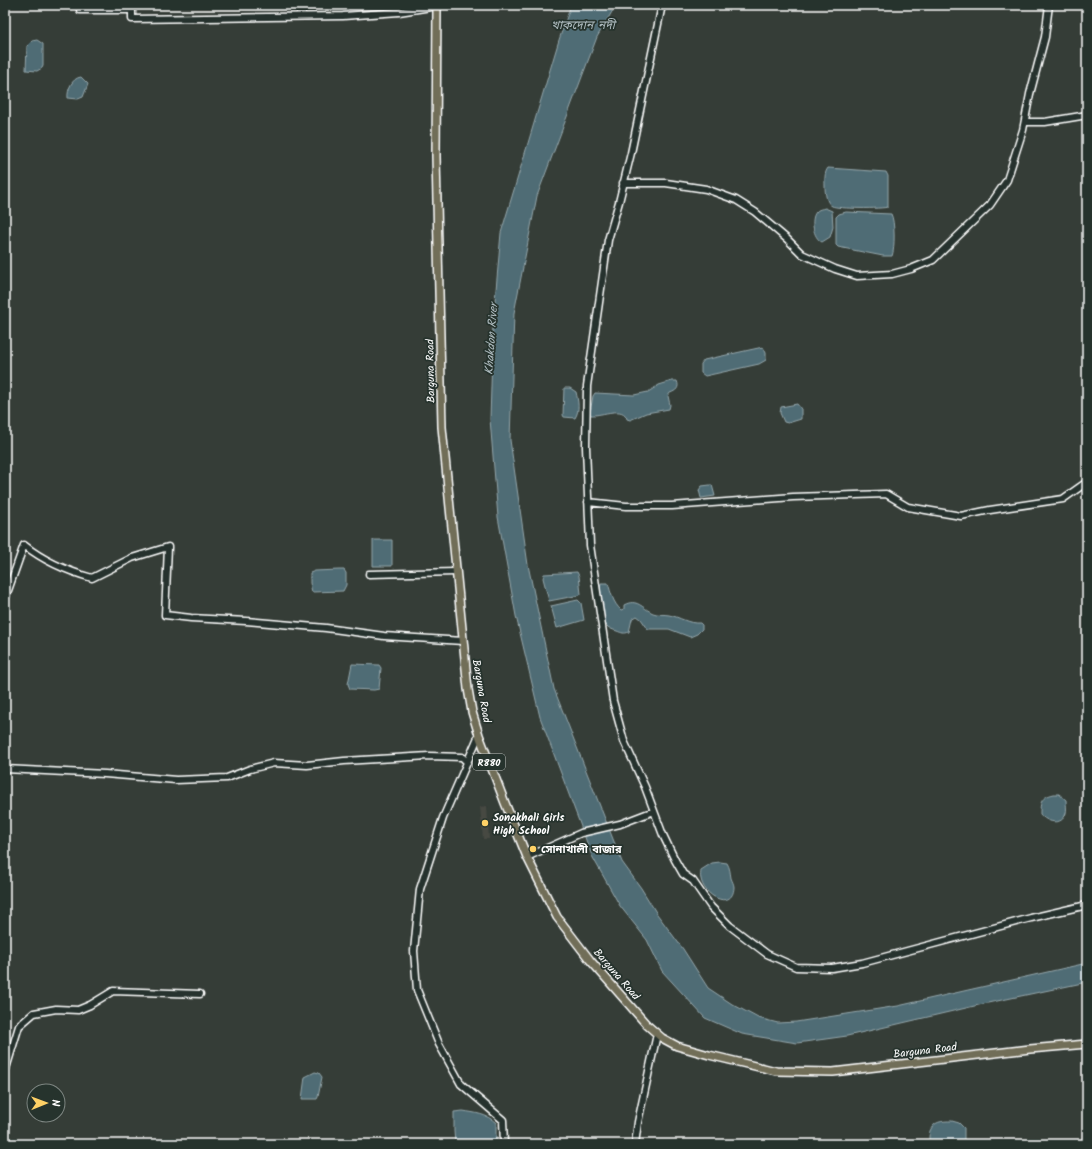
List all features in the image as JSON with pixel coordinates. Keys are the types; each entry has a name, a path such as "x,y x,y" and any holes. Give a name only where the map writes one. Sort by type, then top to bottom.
{"main road":[{"name":"Barguna Road","path":"437,5 436,156 442,427 468,689 472,712 479,735 526,857 557,917 590,960 647,1025 662,1038 677,1046 709,1055 776,1071 833,1072 1030,1049 1087,1044"}],"street":[{"path":"80,5 80,10 132,10 132,19 343,16 399,12 437,5"},
{"path":"662,5 631,153 608,240 587,386 586,447 590,545 613,701 624,741 645,787 663,835 675,860 684,874 693,881 711,906 730,926 768,954 796,967 832,968 862,963 1023,920 1087,905"},
{"path":"623,183 666,183 706,189 736,200 755,212 802,254 835,269 857,276 892,274 911,269 933,260 990,205 1007,180 1024,122 1031,88 1045,37 1049,5"},
{"path":"1024,122 1045,122 1087,115"},
{"path":"588,502 626,506 672,506 793,497 886,494 908,507 961,516 1063,499 1087,482"},
{"path":"5,599 24,546 37,556 73,572 92,578 132,558 168,547 165,615 326,628 384,636 463,641"},
{"path":"369,574 456,572"},
{"path":"479,735 442,818 420,889 414,951 417,990 439,1044 461,1084 503,1120 504,1144"},
{"path":"5,769 104,774 176,780 227,778 250,769 274,763 307,765 429,756 462,757 467,762"},
{"path":"526,857 581,833 620,824 654,811"},
{"path":"5,1072 8,1053 19,1026 34,1013 56,1009 78,1010 90,1005 113,991 200,994"},
{"path":"635,1144 638,1122 657,1034"}],"shaded area":[{"name":"Sonakhali Girls High School","path":"487,806 489,839 483,839 480,807"}],"water":[{"name":"খাকদোন নদী","path":"571,5 616,5 597,37 537,196 514,313 510,440 528,565 554,689 622,862 683,949 708,988 732,1004 758,1018 778,1023 796,1022 898,1006 1087,963 1087,982 983,1004 847,1036 797,1043 742,1034 705,1018 662,971 647,940 620,906 592,856 540,717 516,616 498,517 490,419 493,324 501,233"},
{"path":"37,40 43,44 43,66 37,71 26,70 27,46 32,41"},
{"path":"81,77 88,84 83,97 78,99 68,98 68,91 71,85 75,80"},
{"path":"828,168 886,172 888,176 888,207 842,208 830,205 825,191 825,177"},
{"path":"825,208 832,211 833,227 830,237 822,242 816,237 813,228 813,219 817,211"},
{"path":"846,212 891,214 894,235 892,256 883,256 838,247 836,245 836,217 839,214"},
{"path":"763,347 766,353 766,360 759,364 705,376 701,373 701,364 704,360"},
{"path":"677,381 678,387 668,396 670,405 669,409 646,413 630,420 627,419 622,413 617,412 596,415 591,415 590,413 593,396 595,393 634,395 648,392 659,385"},
{"path":"564,388 570,388 576,392 578,409 575,418 564,417 563,415"},
{"path":"797,404 801,409 801,419 788,423 784,422 780,413 781,407"},
{"path":"712,485 715,496 701,498 699,490 702,486"},
{"path":"373,540 392,540 392,566 373,566"},
{"path":"344,570 346,573 346,585 343,591 312,592 310,573 315,571"},
{"path":"577,572 579,576 581,594 549,601 543,578 544,574"},
{"path":"601,583 608,583 614,601 621,610 624,609 624,605 636,603 655,614 669,615 700,623 702,625 702,629 697,634 690,637 669,629 648,629 637,616 632,619 629,632 623,633 612,629 604,622 600,598"},
{"path":"578,600 581,603 584,620 557,628 551,606"},
{"path":"352,664 379,665 381,668 379,689 350,689 348,684"},
{"path":"1054,794 1059,794 1066,800 1066,813 1058,822 1050,821 1040,814 1040,806 1044,798"},
{"path":"712,863 727,863 734,886 732,894 729,898 724,900 712,896 707,891 703,885 701,877 701,870"},
{"path":"315,1072 319,1073 322,1077 318,1097 317,1099 302,1099 305,1077"},
{"path":"463,1111 485,1116 496,1123 496,1144 455,1144 454,1112"},
{"path":"952,1121 959,1123 964,1128 964,1144 931,1144 929,1141 929,1136 934,1125 936,1123"}],"place":[{"name":"Sonakhali Girls High School","path":"485,823"},
{"name":"সোনাখালী বাজার","path":"533,849"}],"water label":[{"name":"Khakdon River","path":"491,339"}]}
